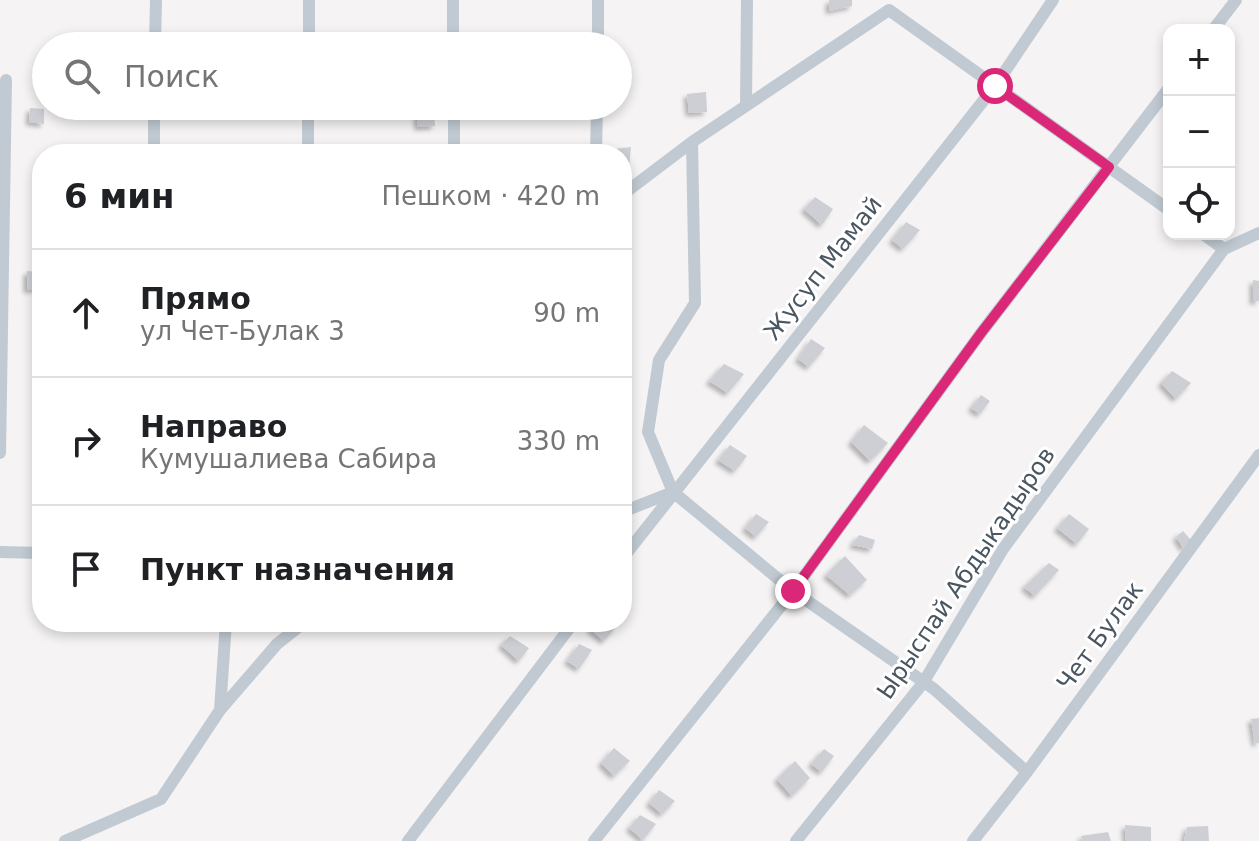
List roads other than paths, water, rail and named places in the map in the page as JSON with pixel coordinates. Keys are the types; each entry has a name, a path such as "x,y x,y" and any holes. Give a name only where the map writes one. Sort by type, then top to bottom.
{"street":[{"path":"155,32 156,0"},
{"path":"309,0 309,32"},
{"path":"453,0 453,32"},
{"path":"598,0 598,32"},
{"path":"746,105 747,0"},
{"name":"Жусуп Мамай","path":"632,546 995,86 1053,0"},
{"path":"1218,24 1236,0"},
{"path":"632,187 889,5 995,86 1163,206"},
{"path":"0,453 6,80"},
{"path":"594,841 793,591 981,333 1163,96"},
{"path":"154,120 154,144"},
{"path":"308,120 308,144"},
{"path":"454,120 454,144"},
{"path":"596,144 597,120"},
{"path":"692,142 695,303 659,360 648,432 673,492 793,591 934,689 1027,772"},
{"path":"1211,240 1224,249 1259,233"},
{"name":"Ырыспай Абдыкадыров","path":"796,841 923,683 1003,549 1224,249"},
{"name":"Чет Булак","path":"973,841 1255,466 1259,455"},
{"path":"632,508 673,492"},
{"path":"0,552 32,553"},
{"path":"220,710 225,632"},
{"path":"65,841 161,799 220,710 277,644 292,632"},
{"path":"408,841 566,632"}]}
